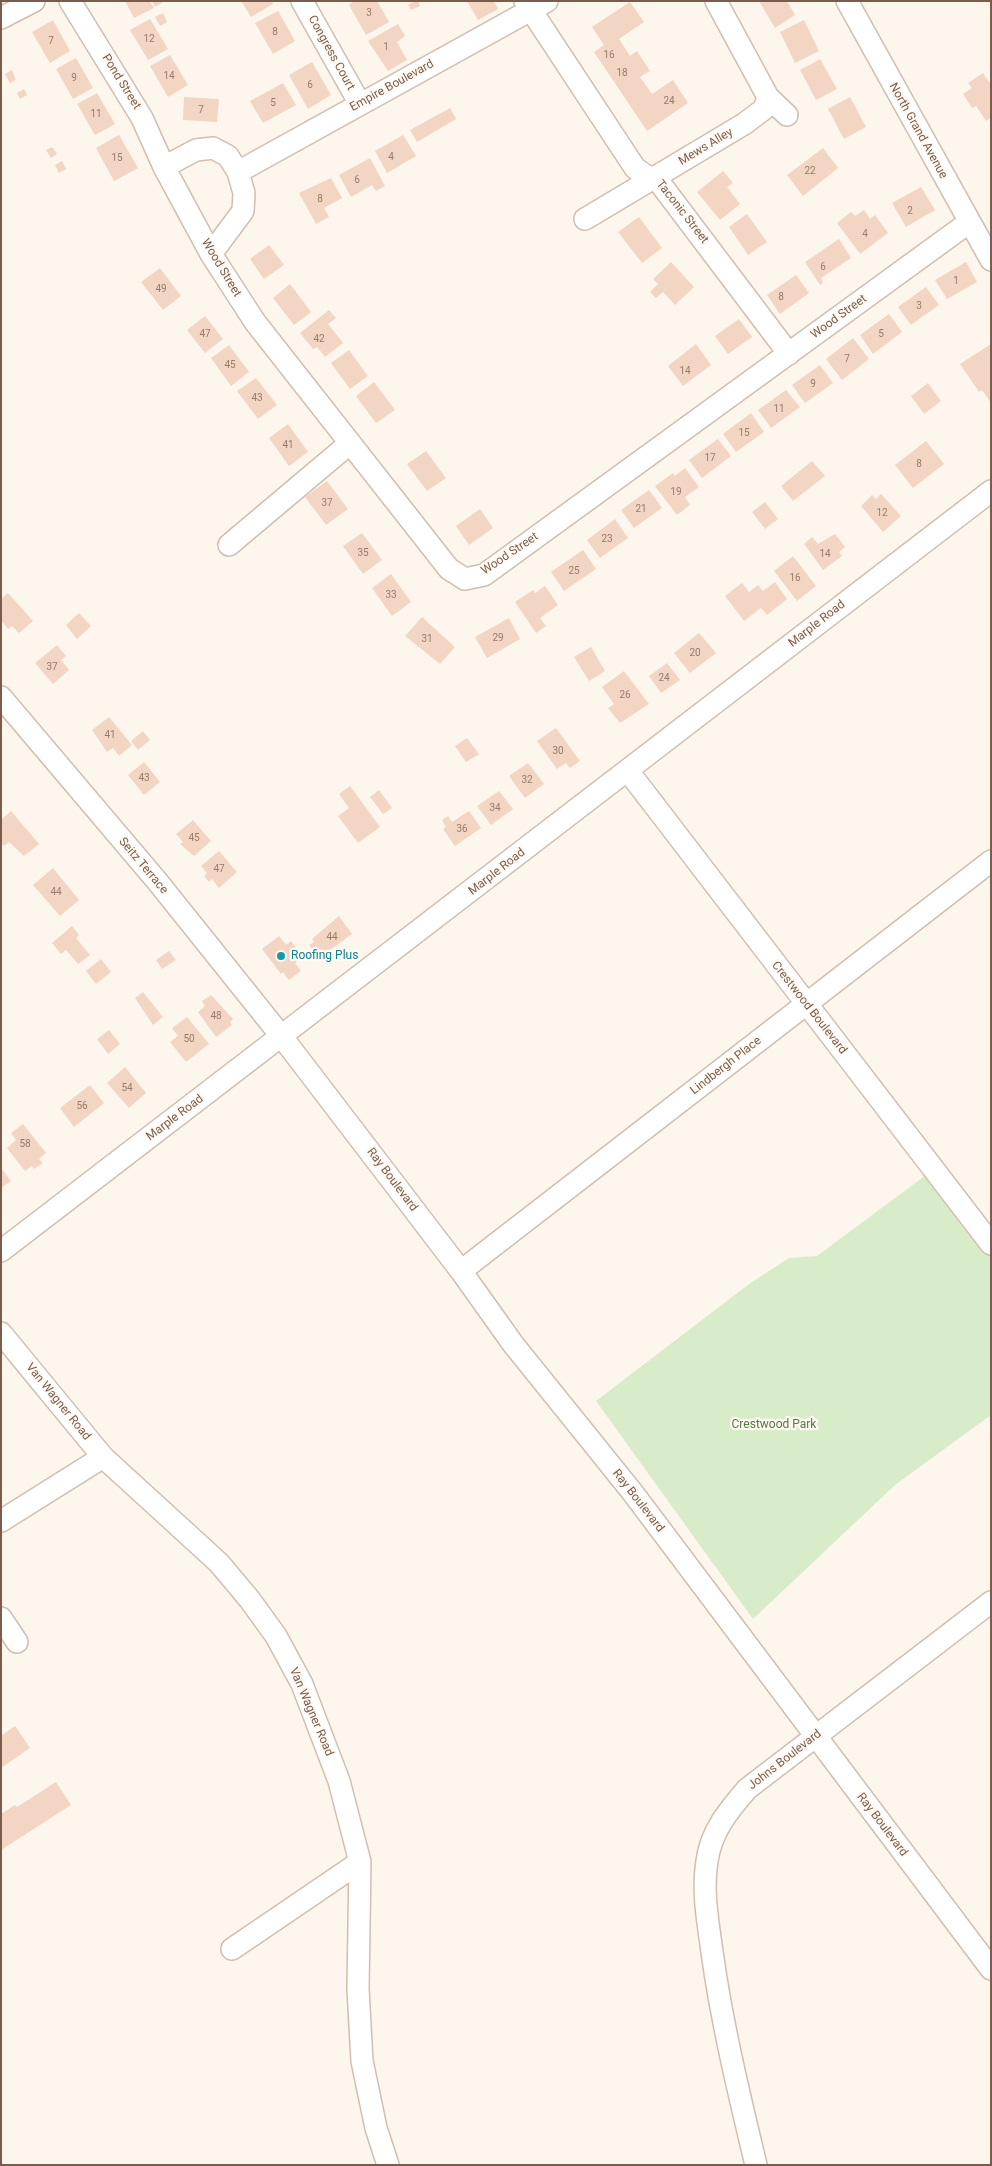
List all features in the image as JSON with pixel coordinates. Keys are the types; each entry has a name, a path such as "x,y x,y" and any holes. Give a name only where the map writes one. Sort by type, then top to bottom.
{"street":[{"path":"1,18 34,1"},
{"name":"Pond Street","path":"70,1 142,118 164,167"},
{"name":"Congress Court","path":"302,1 360,104"},
{"path":"716,1 768,97 788,115"},
{"name":"North Grand Avenue","path":"847,1 968,223 991,260"},
{"name":"Empire Boulevard","path":"238,172 534,4"},
{"name":"Taconic Street","path":"534,4 635,168 648,177 656,178 789,354"},
{"name":"Mews Alley","path":"584,219 656,178 744,124 764,109 768,97"},
{"path":"164,167 196,150 213,148 228,156 238,172 244,193 243,211 211,254"},
{"name":"Wood Street","path":"164,167 211,254 276,352 449,569 465,579 484,575 968,223"},
{"path":"229,545 349,444"},
{"name":"Marple Road","path":"1,1251 991,491"},
{"name":"Seitz Terrace","path":"1,698 157,881 282,1037"},
{"name":"Crestwood Boulevard","path":"628,771 806,1004 987,1231"},
{"name":"Lindbergh Place","path":"461,1271 991,861"},
{"name":"Ray Boulevard","path":"282,1037 461,1271 513,1344 633,1493 991,1969"},
{"name":"Van Wagner Road","path":"1,1333 103,1457 219,1563 250,1600 276,1636 302,1684 340,1781 360,1862 358,1989 362,2061 376,2128 388,2165"},
{"path":"1,1521 103,1457"},
{"name":"Johns Boulevard","path":"756,2165 720,2009 705,1904 707,1860 723,1817 741,1796 815,1736 991,1602"},
{"path":"1,1618 17,1642"},
{"path":"232,1949 360,1862"}],"green space":[{"name":"Crestwood Park","path":"930,1172 991,1253 991,1415 895,1485 753,1619 596,1401 749,1284 789,1258 817,1256"}],"building":[{"path":"125,1 150,1 154,8 134,18"},
{"path":"152,1 161,1 162,3 155,7"},
{"path":"241,1 272,1 273,4 251,17"},
{"path":"354,1 377,1 389,22 366,35 349,5"},
{"path":"418,1 420,6 411,10 408,5"},
{"path":"467,1 494,1 498,9 478,20"},
{"path":"759,1 787,1 795,15 775,28"},
{"path":"630,2 644,22 619,39 630,56 637,51 650,71 640,77 652,94 673,80 688,103 647,131 594,52 604,45 592,27"},
{"path":"278,11 295,41 273,54 255,23"},
{"path":"163,13 167,22 160,26 155,17"},
{"path":"150,19 168,49 148,60 130,30"},
{"path":"53,20 70,51 50,63 32,32"},
{"path":"804,20 819,51 795,63 780,32"},
{"path":"398,24 405,36 397,42 407,60 388,71 368,41"},
{"path":"170,55 188,85 168,97 150,66"},
{"path":"76,58 93,88 73,99 56,69"},
{"path":"820,59 837,89 816,100 800,70"},
{"path":"312,62 331,95 308,109 289,75"},
{"path":"12,70 16,80 10,83 5,74"},
{"path":"983,73 991,85 991,118 986,121 976,106 972,108 963,94 972,88 968,83"},
{"path":"283,83 296,105 263,123 250,101"},
{"path":"24,89 27,95 20,99 17,93"},
{"path":"97,93 115,124 95,135 77,104"},
{"path":"184,97 219,99 217,122 183,120"},
{"path":"850,97 866,127 844,139 828,109"},
{"path":"450,108 456,119 417,142 410,130"},
{"path":"119,135 138,168 114,181 96,148"},
{"path":"403,135 416,156 387,173 375,151"},
{"path":"52,147 57,154 51,158 46,150"},
{"path":"823,148 838,168 803,196 787,175"},
{"path":"370,158 385,186 376,191 372,185 351,197 339,175"},
{"path":"62,161 66,169 59,173 55,165"},
{"path":"723,171 733,183 727,187 740,204 720,220 697,192"},
{"path":"331,178 342,198 324,208 329,217 316,224 299,193"},
{"path":"921,187 935,210 906,227 892,203"},
{"path":"864,210 870,219 875,215 888,233 860,254 837,223 851,212 855,216"},
{"path":"747,214 767,242 748,255 729,227"},
{"path":"639,217 662,248 642,263 618,232"},
{"path":"839,239 851,258 821,278 823,283 820,285 805,262"},
{"path":"269,245 284,265 264,279 250,259"},
{"path":"671,262 694,287 675,305 663,292 656,298 650,292 658,284 653,279"},
{"path":"966,262 977,282 947,299 935,280"},
{"path":"160,268 181,296 163,310 141,282"},
{"path":"796,275 809,293 780,314 767,295"},
{"path":"290,284 311,312 294,325 273,298"},
{"path":"926,287 939,305 911,325 898,307"},
{"path":"329,310 336,318 328,324 343,343 325,357 317,347 313,349 300,333"},
{"path":"889,314 902,332 873,354 860,335"},
{"path":"205,316 223,339 205,353 187,330"},
{"path":"739,319 752,337 728,354 715,336"},
{"path":"853,338 869,359 842,380 826,359"},
{"path":"696,344 711,365 683,386 668,366"},
{"path":"991,344 991,403 982,390 979,392 960,364"},
{"path":"229,345 249,372 231,386 211,358"},
{"path":"349,350 368,376 350,389 331,363"},
{"path":"820,365 833,383 805,403 792,385"},
{"path":"256,378 277,405 258,419 237,391"},
{"path":"374,382 395,410 376,423 356,396"},
{"path":"928,383 941,401 924,414 911,396"},
{"path":"786,390 800,407 771,428 758,410"},
{"path":"751,413 764,432 736,452 723,434"},
{"path":"288,424 308,452 289,466 269,438"},
{"path":"718,439 731,456 702,478 689,460"},
{"path":"926,441 944,464 913,488 895,465"},
{"path":"426,451 446,478 427,491 407,464"},
{"path":"812,461 825,476 793,501 781,486"},
{"path":"685,468 699,487 685,497 690,505 677,515 655,486 673,473 675,476"},
{"path":"327,481 348,509 326,525 305,497"},
{"path":"649,490 662,508 634,528 621,510"},
{"path":"881,494 901,516 883,532 861,506 872,495 876,499"},
{"path":"765,502 778,519 765,529 752,512"},
{"path":"480,509 493,528 469,545 456,526"},
{"path":"615,519 628,538 600,558 587,540"},
{"path":"362,533 382,560 363,574 343,546"},
{"path":"835,534 845,547 839,552 842,556 823,570 804,544 812,537 818,544"},
{"path":"583,550 596,569 564,591 551,572"},
{"path":"793,556 816,586 797,601 774,571"},
{"path":"391,574 411,602 392,616 372,588"},
{"path":"775,582 787,599 767,615 761,608 744,621 725,596 742,583 749,592 758,585 763,591"},
{"path":"545,586 558,605 540,618 546,626 536,633 515,602 533,590 535,593"},
{"path":"8,593 33,621 19,633 12,626 8,629 1,620 1,599"},
{"path":"79,613 91,626 77,639 66,625"},
{"path":"422,617 455,647 440,664 405,636"},
{"path":"509,618 520,639 487,658 475,637"},
{"path":"699,633 716,653 690,673 674,653"},
{"path":"57,645 66,656 61,660 69,670 53,684 35,663"},
{"path":"591,647 605,671 589,681 574,657"},
{"path":"667,663 680,680 661,693 649,676"},
{"path":"624,671 649,704 620,723 608,708 614,704 602,687"},
{"path":"109,717 132,745 119,756 113,748 107,752 92,730"},
{"path":"556,728 580,761 570,768 566,763 557,769 537,741"},
{"path":"143,731 150,740 138,750 131,741"},
{"path":"467,738 479,754 466,762 455,746"},
{"path":"144,762 160,782 144,795 128,775"},
{"path":"528,763 544,784 525,798 509,776"},
{"path":"350,786 380,827 358,843 338,816 349,808 339,794"},
{"path":"379,790 392,808 383,814 370,797"},
{"path":"499,791 513,809 491,825 477,806"},
{"path":"11,811 39,844 24,856 9,842 4,846 1,843 1,820"},
{"path":"469,811 481,828 455,846 443,829 446,827 442,820 448,816 452,822"},
{"path":"193,820 211,841 194,856 180,844 183,842 176,834"},
{"path":"219,851 237,872 219,888 212,879 209,882 204,876 207,873 201,866"},
{"path":"53,868 79,900 60,916 33,885"},
{"path":"339,916 352,934 319,958 309,945 314,942 312,939"},
{"path":"72,926 79,935 76,938 90,955 78,964 66,950 61,954 52,943"},
{"name":"Roofing Plus","path":"279,936 286,945 291,941 296,948 291,951 298,961 295,963 301,971 289,980 283,972 281,974 262,949"},
{"path":"169,951 176,960 162,969 156,960"},
{"path":"101,959 111,972 96,984 86,971"},
{"path":"143,992 163,1017 153,1025 135,998"},
{"path":"211,995 233,1019 230,1022 232,1025 216,1037 198,1012 205,1006 202,1001"},
{"path":"187,1017 209,1044 186,1062 170,1042 178,1036 172,1028"},
{"path":"109,1030 120,1044 108,1054 97,1039"},
{"path":"125,1067 146,1093 129,1108 107,1083"},
{"path":"90,1085 104,1103 74,1127 60,1108"},
{"path":"23,1124 46,1153 39,1159 43,1163 34,1169 32,1166 25,1171 7,1148 16,1140 11,1133"},
{"path":"1,1168 11,1181 1,1188"},
{"path":"15,1726 30,1748 1,1768 1,1736"},
{"path":"56,1782 71,1805 1,1850 1,1814 15,1805 17,1807"}],"place":[{"name":"Roofing Plus","path":"281,956"}]}
